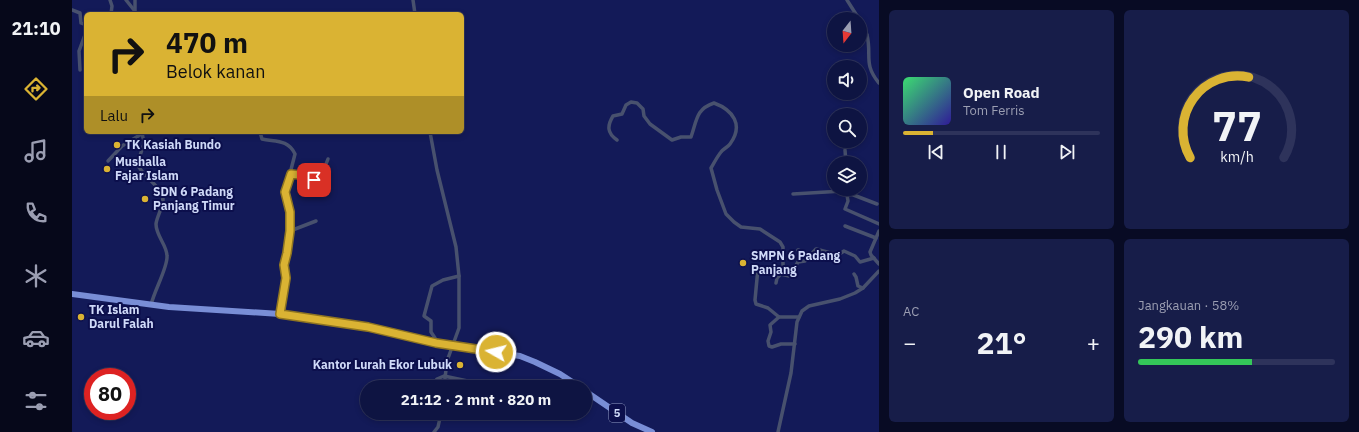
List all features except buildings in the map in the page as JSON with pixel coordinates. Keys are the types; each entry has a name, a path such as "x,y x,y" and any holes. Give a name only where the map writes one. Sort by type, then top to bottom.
{"highway":[{"path":"72,294 195,310 280,314 368,327 436,343 524,357 560,374 568,380"},
{"name":"5","path":"592,396 632,423 652,432"}],"street":[{"path":"110,0 112,6 111,12"},
{"path":"126,0 134,12"},
{"path":"134,12 136,0"},
{"path":"413,0 415,12"},
{"path":"847,0 855,12"},
{"path":"72,10 80,13 81,23 84,24"},
{"path":"867,32 869,42 868,64 879,83"},
{"path":"80,70 79,52 84,38"},
{"path":"617,140 612,136 608,124 613,116 622,114 626,105 631,102 637,103 643,109 644,116 650,124 672,140 681,137 691,137 700,112 706,106 714,102 724,106 733,114 737,123 735,135 730,145 722,150 711,168 717,190 726,214 734,222 742,226 760,229 780,242 783,247 783,265 781,270 778,272 758,269 755,302 768,308 779,317 799,317"},
{"path":"108,161 122,146 140,134"},
{"path":"142,134 144,144 137,164 142,172 162,194 162,206 157,219 156,227 167,253 166,263 153,294 151,305"},
{"path":"261,134 262,139 284,142 289,145 293,150 295,157 285,193 290,212 290,231 284,265 286,278 280,314"},
{"path":"430,134 436,170 456,247 459,276 459,328 447,361 444,380"},
{"path":"845,150 845,156"},
{"path":"291,174 300,175 314,180 323,170 328,159"},
{"path":"793,194 827,191"},
{"path":"847,196 846,209 879,224"},
{"path":"859,196 877,204"},
{"path":"290,231 316,221"},
{"path":"845,226 876,238"},
{"path":"879,231 870,250 871,254 879,264"},
{"path":"776,283 777,278 781,274 789,276 798,262 805,262 818,249 838,255 844,251 855,256 860,262 874,258"},
{"path":"798,250 811,255"},
{"path":"778,432 786,401 799,317 804,308 848,297 862,288 879,271"},
{"path":"854,274 858,286 862,288"},
{"path":"436,343 435,338 431,333 431,322 424,316 432,286 443,280 459,276"},
{"path":"779,317 770,325 771,332 768,341 769,346 772,347 781,344 795,344"},
{"path":"436,380 444,376 463,380"},
{"path":"434,432 438,427 440,420"}],"place":[{"name":"TK Kasiah Bundo","path":"117,145"},
{"name":"Mushalla Fajar Islam","path":"107,169"},
{"name":"SDN 6 Padang Panjang Timur","path":"145,199"},
{"name":"SMPN 6 Padang Panjang","path":"743,263"},
{"name":"TK Islam Darul Falah","path":"81,317"},
{"name":"Kantor Lurah Ekor Lubuk","path":"460,365"}],"route":[{"path":"314,180 300,175 291,174 285,192 290,212 290,231 284,265 286,278 280,314 368,327 436,343 496,352"}]}
